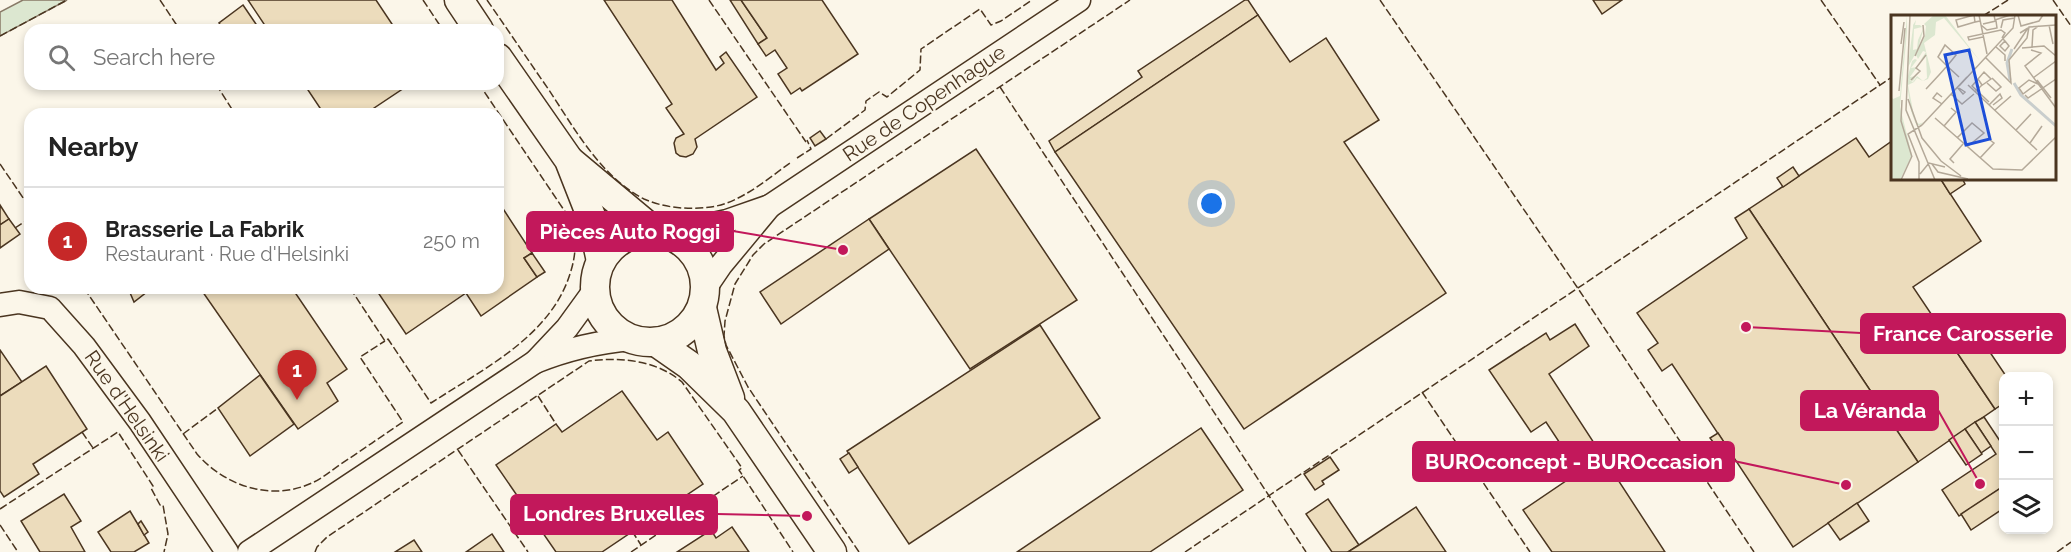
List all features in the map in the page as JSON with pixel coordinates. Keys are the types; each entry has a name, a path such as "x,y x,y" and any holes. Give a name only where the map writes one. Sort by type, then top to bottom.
{"street":[{"path":"459,0 475,24"},
{"name":"Rue de Copenhague","path":"661,233 727,221 770,206 1078,0"},
{"path":"504,67 569,160 591,216 599,275 598,303 603,317 615,330 644,341 689,365 736,411 832,552"},
{"path":"569,160 661,233 685,244 694,253 702,267 712,351 736,411"},
{"name":"Rue de Copenhague","path":"704,297 733,249 770,206"},
{"path":"249,552 535,362 567,328 599,275 612,246 623,238 637,233 661,233"},
{"path":"535,362 604,341 674,338 690,326 704,297"},
{"name":"Rue d'Helsinki","path":"0,305 19,302 50,308 84,346 140,422 227,552"}],"green space":[{"path":"23,0 67,0 0,36 0,12"}],"building":[{"path":"248,0 376,0 392,24 264,24"},
{"path":"604,0 672,0 716,70 724,63 720,57 726,52 757,97 695,139 697,147 693,154 686,157 680,156 676,153 674,143 676,138 684,134 666,108 672,104"},
{"path":"730,0 741,0 767,38 758,44"},
{"path":"741,0 822,0 858,54 802,91 800,88 791,94 778,74 787,68 775,50 766,56 758,44 767,38"},
{"path":"1248,0 1258,15 1055,152 1049,141 1142,77 1138,71"},
{"path":"1593,0 1622,0 1602,14"},
{"path":"243,5 256,24 220,24"},
{"path":"1258,15 1290,62 1326,38 1379,120 1344,142 1446,293 1244,429 1055,152"},
{"path":"308,90 401,90 374,108 320,108"},
{"path":"820,131 826,139 815,146 810,138"},
{"path":"1856,138 1869,157 1891,142 1891,180 1941,180 1981,241 1913,287 1995,409 1918,462 1749,209"},
{"path":"976,149 1077,300 970,369 869,219"},
{"path":"1793,167 1799,176 1783,187 1777,178"},
{"path":"1941,180 1963,180 1965,184 1950,194"},
{"path":"0,205 9,219 0,225"},
{"path":"1749,209 1918,462 1793,547 1672,364 1662,371 1648,350 1658,343 1637,313 1747,238 1735,218"},
{"path":"504,210 532,253 524,258 537,277 481,316 467,294 504,294"},
{"path":"9,219 20,234 0,248 0,225"},
{"path":"869,219 889,249 781,324 760,292"},
{"path":"532,253 545,272 537,277 524,258"},
{"path":"131,294 144,294 134,302"},
{"path":"204,294 296,294 347,369 327,383 338,401 298,429"},
{"path":"379,294 465,294 406,334"},
{"path":"1575,324 1589,346 1549,374 1665,552 1552,552 1523,510 1579,472 1546,422 1531,432 1489,370 1546,333 1550,340"},
{"path":"1040,325 1100,418 909,544 847,451"},
{"path":"1977,333 2003,372 1999,372 1999,406 1995,409 1954,348"},
{"path":"0,350 22,382 0,396"},
{"path":"46,366 87,429 33,464 39,474 4,497 0,491 0,396"},
{"path":"260,375 294,424 250,456 218,408"},
{"path":"622,391 657,440 668,432 703,484 602,552 556,552 496,465 556,424 562,432"},
{"path":"1984,417 1999,440 1999,489 1959,516 1942,490 1996,454 1975,422"},
{"path":"1975,422 1991,446 1981,453 1965,429"},
{"path":"1201,428 1243,490 1150,552 1017,552"},
{"path":"1965,429 1982,454 1966,465 1949,440"},
{"path":"1718,433 1726,445 1719,450 1710,438"},
{"path":"849,453 858,467 849,473 840,459"},
{"path":"1330,457 1339,470 1322,481 1324,484 1315,490 1304,474"},
{"path":"1999,489 1999,511 1971,530 1961,514"},
{"path":"64,494 81,521 71,527 85,552 40,552 21,521"},
{"path":"1328,499 1359,545 1348,552 1332,552 1306,514"},
{"path":"1857,503 1869,521 1840,540 1828,523"},
{"path":"1416,507 1446,552 1348,552 1359,545"},
{"path":"130,511 149,543 134,552 111,552 98,532"},
{"path":"141,521 148,532 144,535 138,524"},
{"path":"732,527 749,552 677,552 711,530 716,538"},
{"path":"492,534 504,552 466,552"},
{"path":"414,540 422,552 395,552"}],"fence":[{"path":"0,36 67,0"},
{"path":"160,0 176,24"},
{"path":"423,0 439,24"},
{"path":"487,0 504,24"},
{"path":"709,0 806,142"},
{"path":"826,139 865,110 866,101 879,92 887,97 920,70 921,49 980,9 991,25 1032,0"},
{"path":"859,552 748,387 726,345 725,321 735,284 753,255 764,244 1130,0"},
{"path":"1380,0 1577,287 1754,552"},
{"path":"1821,0 1880,85"},
{"path":"1985,15 2008,0"},
{"path":"2053,0 2071,26"},
{"path":"504,25 602,165 629,190 644,199 685,208 722,205 752,190 790,163"},
{"path":"1185,552 1891,78"},
{"path":"1000,87 1306,552"},
{"path":"220,90 231,108"},
{"path":"483,90 495,108"},
{"path":"354,294 385,341 388,339 431,403 493,364 531,334 547,316 570,274 575,244 571,223 504,121"},
{"path":"797,158 811,149 807,140"},
{"path":"0,164 24,199"},
{"path":"15,228 24,222"},
{"path":"88,294 197,454 222,475 236,483 267,491 298,488 314,482 403,422 360,357 385,341"},
{"path":"315,552 327,537 589,361 613,360 650,365 682,382 742,468 739,470 793,552"},
{"path":"1422,392 1530,552"},
{"path":"538,396 556,424"},
{"path":"183,434 218,408"},
{"path":"82,432 93,448"},
{"path":"0,509 118,432 153,486 151,488 160,505 163,505 168,534 164,552"},
{"path":"458,450 528,552"},
{"path":"631,552 743,476"},
{"path":"0,525 18,552"},
{"path":"632,531 641,545"},
{"path":"2057,552 2071,542"}],"place":[{"name":"Pièces Auto Roggi","path":"843,250"},
{"name":"France Carosserie","path":"1746,327"},
{"name":"Brasserie La Fabrik","path":"297,400"},
{"name":"La Véranda","path":"1980,484"},
{"name":"BUROconcept - BUROccasion","path":"1846,485"},
{"name":"Londres Bruxelles","path":"807,516"}]}
